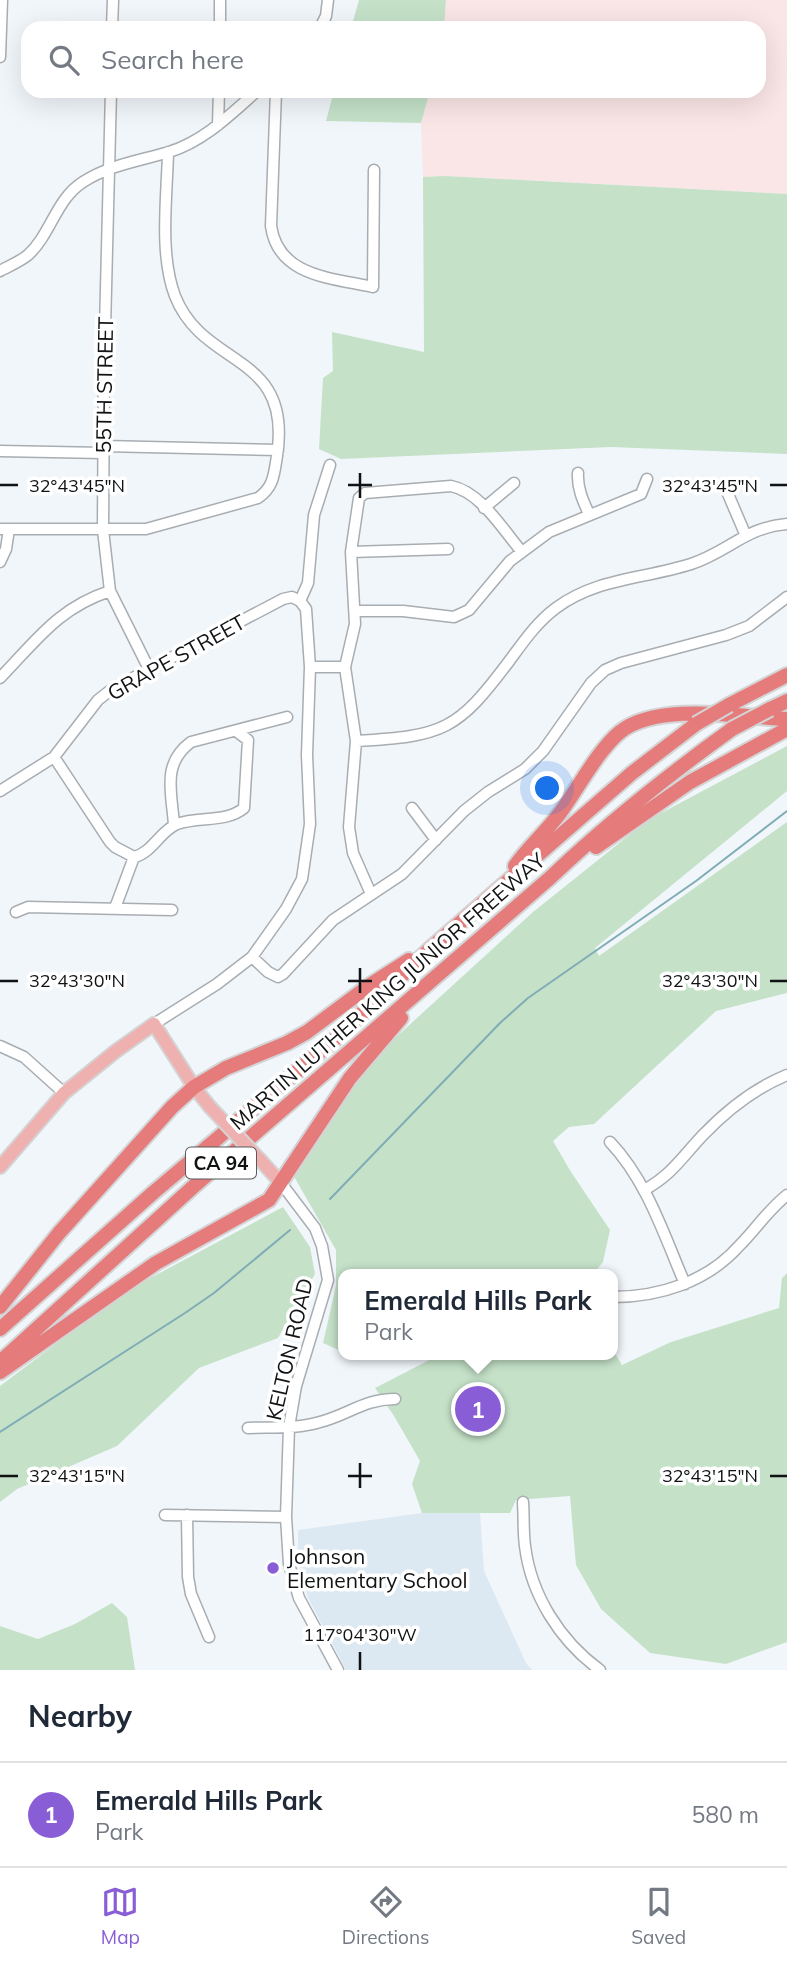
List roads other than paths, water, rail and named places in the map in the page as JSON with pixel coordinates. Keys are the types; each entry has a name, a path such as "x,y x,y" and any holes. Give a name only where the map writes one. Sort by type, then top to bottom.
{"highway":[{"name":"MARTIN LUTHER KING JUNIOR FREEWAY","path":"0,1329 154,1192 334,1040 430,949 632,773 696,724 787,675"},
{"name":"MARTIN LUTHER KING JUNIOR FREEWAY","path":"0,1362 193,1187 662,779 732,729 787,701"},
{"path":"501,886 521,857 559,815 621,731 645,719 677,713 787,719"},
{"path":"551,877 690,782 787,729"},
{"path":"0,1307 59,1233 172,1107 194,1087 226,1068 307,1032 389,972 430,949"},
{"path":"0,1372 156,1263 269,1200 363,1060 445,969"}],"main road":[{"name":"KELTON ROAD","path":"154,1024 194,1087 281,1183"},
{"path":"0,1167 64,1093 154,1024"}],"street":[{"path":"0,57 2,0"},
{"path":"112,21 113,0"},
{"path":"219,21 220,0"},
{"path":"324,21 328,0"},
{"name":"55TH STREET","path":"111,98 103,530 110,591 149,669"},
{"path":"218,125 219,98"},
{"path":"0,271 27,256 62,201 80,183 109,168 167,152 201,137 249,98"},
{"path":"276,98 271,226 276,246 289,262 301,270 373,287 374,170"},
{"path":"0,562 6,550 4,529 146,529 258,498 267,492 273,482 278,450 278,423 271,394 254,371 215,346 188,319 176,298 166,259 167,152"},
{"path":"0,451 278,450"},
{"path":"154,1024 217,984 252,957 286,909 305,868 310,824 307,755 310,667 306,610 300,601 308,583 314,515 330,465"},
{"path":"578,472 577,482 589,514"},
{"path":"356,611 461,616 469,610 498,573 549,531 641,494 647,478"},
{"path":"484,508 514,483"},
{"path":"371,894 358,868 350,840 356,741 345,667 356,611 351,552 359,498 365,493 451,486 460,488 484,508 522,552"},
{"path":"725,487 746,536"},
{"path":"356,741 427,734 455,722 480,700 529,634 552,610 567,600 598,585 692,564 769,525 787,524"},
{"path":"351,552 448,549"},
{"path":"0,678 58,617 71,607 110,591"},
{"name":"GRAPE STREET","path":"0,790 54,757 98,700 112,689 283,599 292,597 300,601"},
{"path":"252,957 273,976 283,975 321,931 402,874 488,792 525,769 542,751 591,683 605,670 749,626 787,597"},
{"path":"310,667 345,667"},
{"path":"174,825 170,771 181,750 191,742 287,716"},
{"path":"54,757 115,848 134,856 142,855 174,825 235,815 244,808 248,740 236,731"},
{"path":"412,808 436,840"},
{"path":"115,908 134,856"},
{"path":"16,912 28,908 172,910"},
{"path":"0,1046 24,1057 64,1093"},
{"path":"644,1190 671,1173 720,1119 761,1088 787,1075"},
{"path":"610,1142 627,1160 644,1190 685,1284"},
{"name":"KELTON ROAD","path":"281,1183 315,1228 322,1246 328,1279 296,1386 289,1427 286,1517 289,1564 299,1598 338,1670"},
{"path":"618,1297 644,1296 685,1284 716,1266 740,1246 758,1222 787,1195"},
{"path":"248,1428 289,1427 320,1422 376,1399 395,1399"},
{"path":"523,1502 526,1552 530,1572 541,1599 565,1637 600,1670"},
{"path":"165,1515 286,1517"},
{"path":"187,1515 188,1577 191,1594 209,1637"}],"waterway":[{"path":"330,1199 500,1023 528,998 696,881 787,811"},
{"path":"0,1432 214,1293 290,1230"}],"place":[{"name":"Emerald Hills Park","path":"478,1409"},
{"name":"Johnson Elementary School","path":"273,1568"}]}
